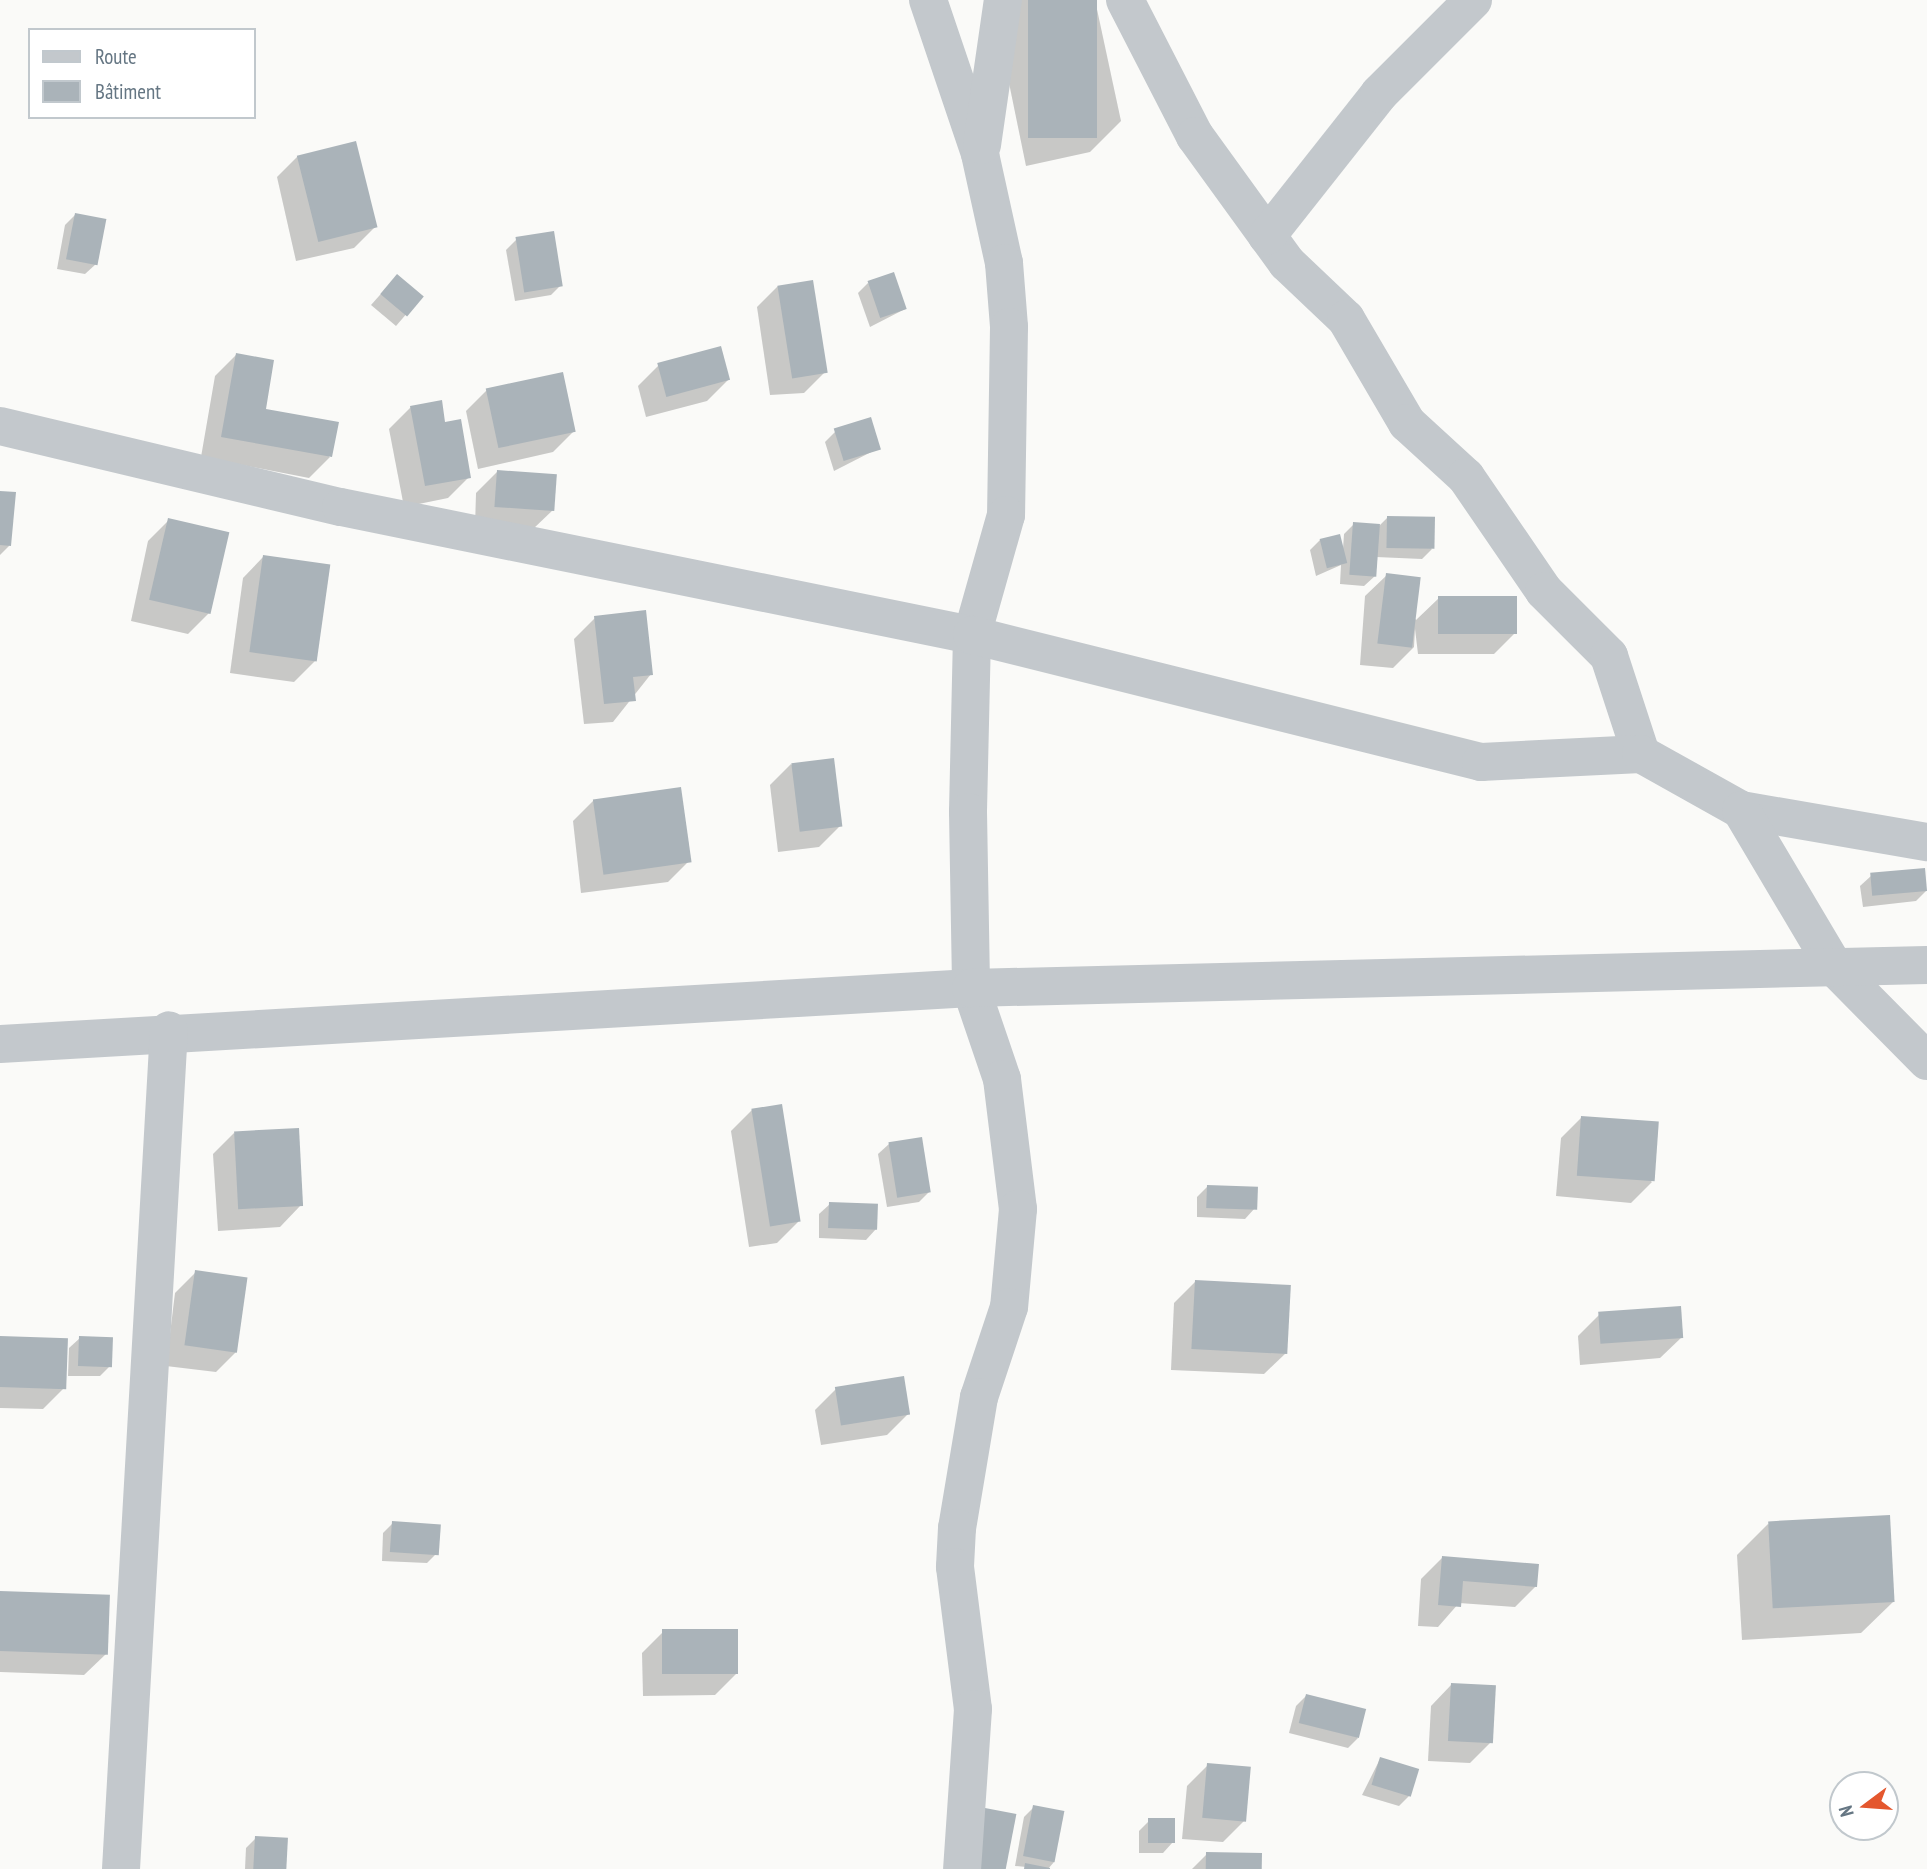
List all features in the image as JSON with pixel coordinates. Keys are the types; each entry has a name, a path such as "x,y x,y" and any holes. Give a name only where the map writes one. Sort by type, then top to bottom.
{"street":[{"path":"928,0 980,154 1004,263 1009,367 1006,515 972,635 971,988 1002,1079 1018,1209 1009,1307 979,1397 957,1528 955,1567 973,1709 962,1869"},
{"path":"980,154 1003,0"},
{"path":"1125,0 1195,136 1267,236 1346,318 1407,423 1466,477 1544,591 1609,656 1641,754"},
{"path":"1267,236 1379,94 1473,0"},
{"path":"0,426 341,507 972,635 1481,762 1641,754 1741,810 1927,842"},
{"path":"1741,810 1835,968 1927,1061"},
{"path":"0,1044 169,1030 971,988 1927,965"},
{"path":"121,1869 169,1030"}],"building":[{"path":"1028,0 1097,0 1097,138 1028,138"},
{"path":"356,141 378,227 318,242 297,156"},
{"path":"75,213 106,219 97,265 66,259"},
{"path":"554,231 563,286 524,292 515,237"},
{"path":"894,272 907,309 880,318 868,281"},
{"path":"397,274 424,296 407,316 380,294"},
{"path":"813,280 828,373 792,378 777,286"},
{"path":"721,346 730,380 666,397 657,363"},
{"path":"236,353 274,360 266,409 339,422 332,457 221,437"},
{"path":"563,372 576,432 498,448 486,388"},
{"path":"442,400 445,422 461,419 471,478 425,486 410,406"},
{"path":"871,417 881,450 844,461 834,428"},
{"path":"497,470 557,474 554,511 494,507"},
{"path":"0,491 16,492 11,546 0,545"},
{"path":"1387,516 1435,517 1434,549 1386,548"},
{"path":"168,518 229,532 210,614 149,600"},
{"path":"1353,522 1380,524 1376,577 1349,575"},
{"path":"1340,534 1347,563 1327,568 1320,539"},
{"path":"263,555 330,564 317,662 249,652"},
{"path":"1386,573 1421,577 1412,648 1377,643"},
{"path":"1438,596 1517,596 1517,634 1438,634"},
{"path":"646,610 653,675 633,677 636,701 604,704 594,616"},
{"path":"834,758 842,826 800,832 791,763"},
{"path":"681,787 692,862 603,875 593,799"},
{"path":"1925,868 1927,891 1872,896 1870,873"},
{"path":"782,1104 801,1222 770,1226 751,1109"},
{"path":"1581,1116 1659,1121 1655,1181 1577,1176"},
{"path":"299,1128 303,1206 238,1209 234,1131"},
{"path":"922,1137 931,1192 897,1198 888,1142"},
{"path":"1207,1185 1258,1187 1257,1210 1206,1208"},
{"path":"829,1202 878,1204 877,1230 828,1228"},
{"path":"195,1270 247,1277 237,1353 184,1345"},
{"path":"1195,1280 1291,1285 1287,1354 1191,1349"},
{"path":"1681,1306 1683,1338 1600,1344 1598,1312"},
{"path":"0,1336 68,1338 66,1389 0,1387"},
{"path":"79,1336 113,1337 112,1367 78,1366"},
{"path":"904,1376 910,1415 841,1425 835,1387"},
{"path":"1890,1515 1895,1602 1773,1608 1768,1521"},
{"path":"392,1521 441,1524 439,1555 390,1552"},
{"path":"1442,1556 1539,1564 1537,1587 1463,1581 1461,1607 1438,1605"},
{"path":"0,1591 110,1595 108,1655 0,1651"},
{"path":"662,1629 738,1629 738,1674 662,1674"},
{"path":"1451,1683 1496,1685 1493,1743 1448,1741"},
{"path":"1306,1694 1366,1709 1359,1738 1299,1723"},
{"path":"1380,1757 1419,1769 1411,1797 1372,1785"},
{"path":"1207,1763 1251,1767 1246,1822 1202,1818"},
{"path":"1033,1805 1064,1811 1054,1862 1023,1856"},
{"path":"985,1808 1016,1814 1006,1869 973,1869"},
{"path":"1148,1818 1175,1818 1175,1843 1148,1843"},
{"path":"255,1836 288,1838 286,1869 253,1869"},
{"path":"1206,1852 1262,1853 1262,1869 1206,1869"},
{"path":"1025,1863 1050,1868 1050,1869 1024,1869"}]}
